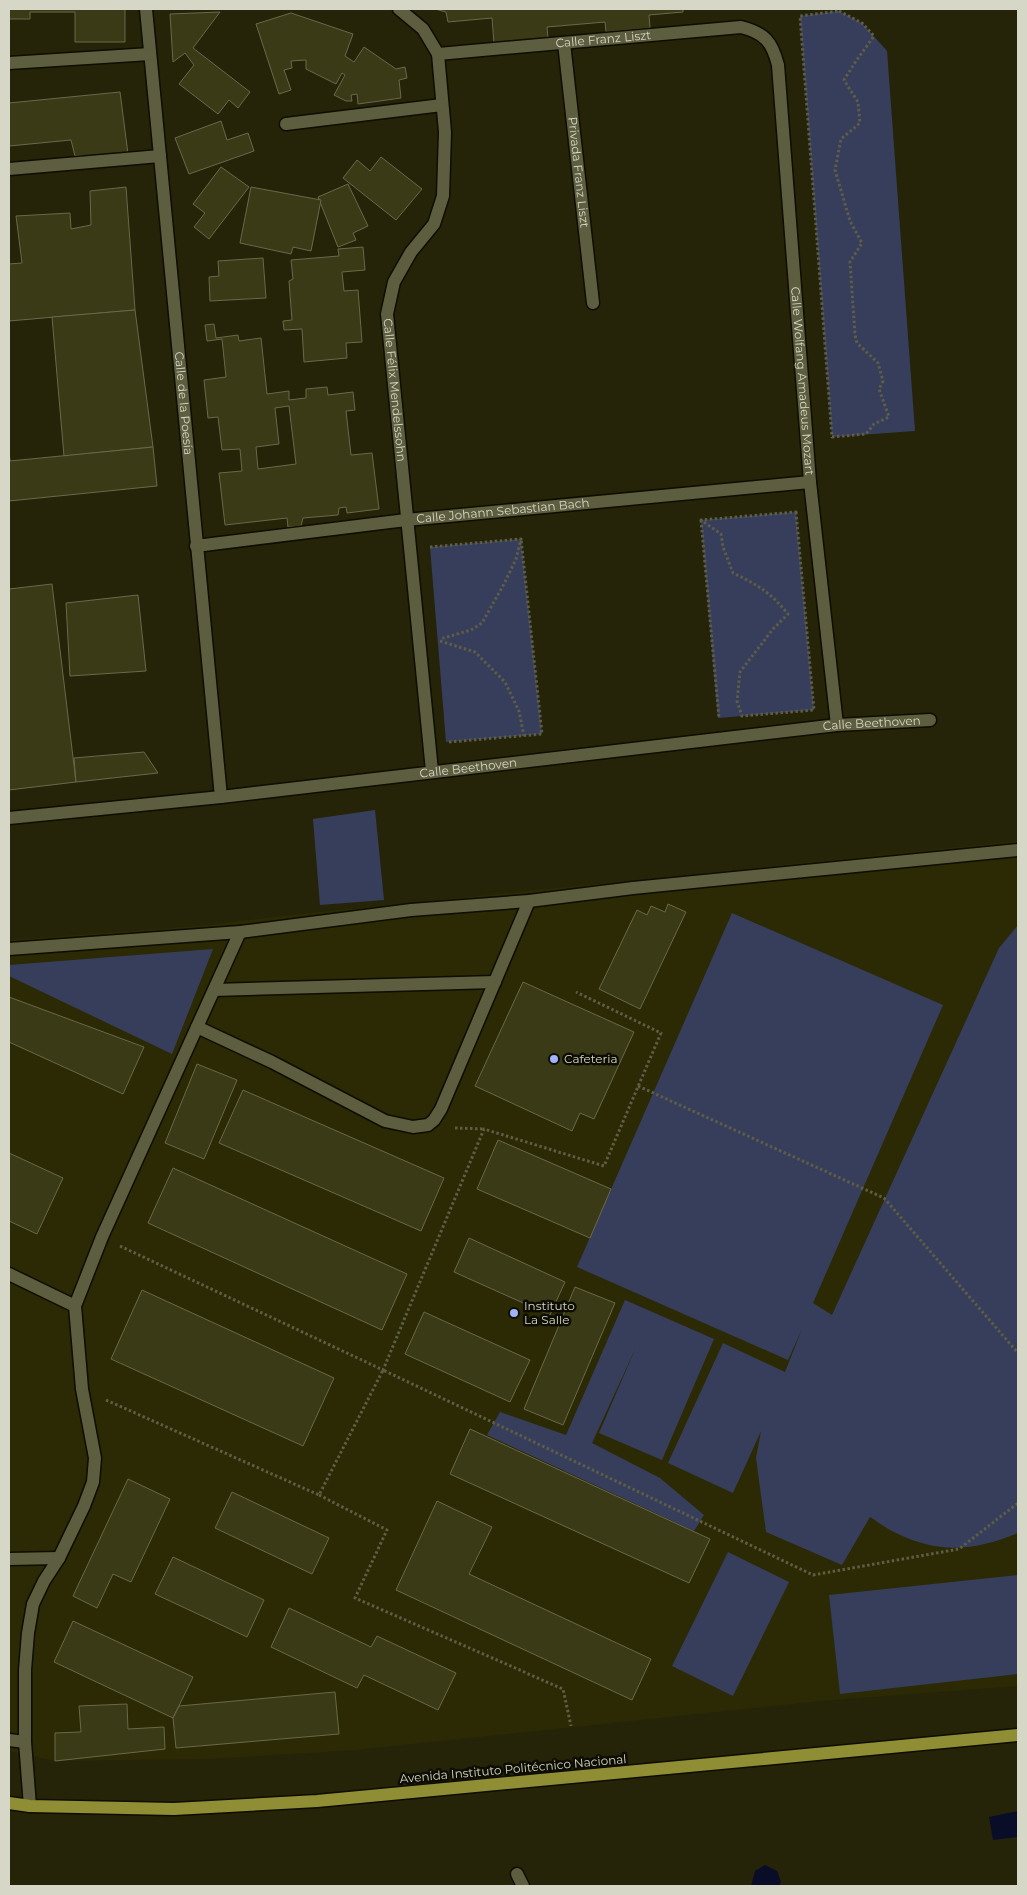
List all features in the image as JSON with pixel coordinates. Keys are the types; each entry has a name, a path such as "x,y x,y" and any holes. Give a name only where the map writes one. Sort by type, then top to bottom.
{"main road":[{"name":"Avenida Instituto Politécnico Nacional","path":"9,1803 30,1806 174,1809 318,1801 1018,1735"}],"street":[{"name":"Calle de la Poesía","path":"146,9 221,797"},
{"name":"Calle Félix Mendelssohn","path":"399,9 423,29 438,54 445,132 444,196 434,224 411,252 394,282 387,314 432,771"},
{"name":"Calle Franz Liszt","path":"438,54 741,27 756,30 766,38"},
{"name":"Calle Wolfang Amadeus Mozart","path":"766,38 774,52 778,65 810,482 837,725"},
{"name":"Privada Franz Liszt","path":"564,43 593,302"},
{"path":"9,63 150,54"},
{"path":"286,124 442,105"},
{"path":"9,170 160,156"},
{"name":"Calle Johann Sebastian Bach","path":"196,546 406,520 810,482"},
{"name":"Calle Beethoven","path":"9,818 221,797 837,725 930,720"},
{"path":"9,949 240,932 411,910 529,901 633,888 1018,850"},
{"path":"197,1027 272,1062 385,1121 419,1126 428,1125 434,1120 441,1109 529,901"},
{"path":"30,1806 25,1742 25,1670 33,1604 44,1581 59,1558 84,1506 93,1482 95,1458 82,1389 75,1306 102,1237 240,932"},
{"path":"214,990 495,982"},
{"path":"9,1274 75,1306"},
{"path":"9,1559 59,1558"},
{"path":"9,1740 25,1742"},
{"path":"517,1874 523,1886"}],"path":[{"path":"839,11 862,22 874,36 844,80 858,102 860,123 841,139 835,170 850,221 862,243 850,262 857,343 878,363 883,381 879,389 889,417 874,424 866,434 832,437 800,16 839,11"},
{"path":"701,520 796,512 814,710 734,716"},
{"path":"701,520 721,534 734,573 763,588 788,614 772,629 740,672 737,701 742,716"},
{"path":"701,520 718,718 726,717"},
{"path":"431,556 430,547 521,539"},
{"path":"437,640 471,630 482,623 516,559 521,539"},
{"path":"446,742 542,734 521,539"},
{"path":"437,631 438,650"},
{"path":"437,640 475,652 505,682 519,712 524,736"},
{"path":"319,1495 383,1370 484,1129 604,1166 661,1033 576,992"},
{"path":"638,1086 884,1198 1018,1353"},
{"path":"102,1237 813,1575 959,1549 1018,1503"},
{"path":"82,1389 319,1495 387,1530 355,1598 563,1689 570,1726"}],"shaded area":[{"path":"839,11 862,23 887,51 915,431 832,437 800,16"},
{"path":"796,512 814,710 718,718 701,520"},
{"path":"521,539 542,734 446,742 430,547"},
{"path":"375,810 384,900 320,905 313,819"},
{"name":"Instituto La Salle","path":"1018,841 1018,1686 820,1701 356,1750 210,1759 55,1761 9,1751 9,940 210,925 281,916"},
{"path":"732,913 943,1005 813,1303 832,1315 999,948 1018,925 1018,1533 987,1544 957,1548 942,1547 912,1540 870,1517 842,1565 766,1532 756,1458 761,1431 733,1493 668,1463 723,1343 785,1372 802,1329 788,1360 577,1267"},
{"path":"213,949 172,1054 9,976 9,965"},
{"path":"625,1300 714,1339 662,1460 599,1433 637,1345 592,1443 660,1478 704,1515 694,1531 487,1435 500,1412 566,1435"},
{"path":"728,1552 789,1582 733,1696 672,1666"},
{"path":"1018,1575 1018,1674 840,1694 829,1595"},
{"path":"1018,1811 1018,1837 993,1840 989,1817"},
{"path":"765,1865 777,1871 781,1882 779,1886 751,1886 755,1871"}],"building":[{"path":"9,9 125,9 125,42 75,42 75,12 30,12 30,19 9,19"},
{"path":"435,9 683,9 683,12 649,15 650,28 606,32 605,22 547,27 548,38 494,43 492,18 448,22 446,12"},
{"path":"220,12 193,48 250,92 238,108 229,100 218,114 179,84 194,65 185,53 173,62 170,14"},
{"path":"291,13 353,34 345,56 354,62 364,47 396,69 405,67 407,78 399,80 401,98 358,104 357,94 351,95 352,101 346,101 334,95 345,75 342,73 336,84 306,69 306,60 291,61 292,68 284,70 291,90 279,94 256,24"},
{"path":"120,92 128,154 75,156 71,140 9,146 9,103"},
{"path":"221,121 227,140 248,133 254,151 189,174 175,138"},
{"path":"381,157 422,189 396,220 343,178 357,160 370,171"},
{"path":"221,167 249,187 209,239 194,227 205,213 193,204"},
{"path":"348,184 368,226 353,233 356,240 338,247 318,197"},
{"path":"126,187 135,310 9,321 9,264 22,263 16,216 70,213 71,229 91,225 90,191"},
{"path":"251,187 321,200 311,251 293,247 291,254 240,243"},
{"path":"363,247 365,270 342,272 344,291 358,290 362,342 346,343 347,358 304,362 302,329 284,330 283,321 292,320 289,281 293,279 291,260 339,256 338,249"},
{"path":"263,258 266,298 210,301 209,277 219,276 218,261"},
{"path":"135,310 153,447 64,456 52,317"},
{"path":"214,324 216,338 238,335 239,341 261,338 267,394 289,391 289,400 306,398 306,389 327,387 328,395 353,392 355,410 346,411 351,455 372,453 379,509 347,513 346,507 339,508 338,515 303,518 301,526 288,527 287,518 225,525 219,473 242,471 240,449 222,450 218,417 208,418 204,380 226,377 222,339 207,341 205,325","holes":["289,406 296,464 258,469 256,447 279,444 275,408"]},
{"path":"153,447 157,486 9,501 9,448 10,461"},
{"path":"52,584 76,782 9,790 9,589"},
{"path":"138,595 146,671 70,676 66,603"},
{"path":"144,752 158,773 76,782 74,758"},
{"path":"668,904 686,912 640,1009 599,989 637,910 647,915 651,906 665,912"},
{"name":"Cafeteria","path":"523,982 634,1032 594,1119 580,1113 572,1131 475,1086"},
{"path":"9,997 144,1047 123,1094 9,1042"},
{"path":"197,1064 237,1080 204,1159 165,1143"},
{"path":"243,1090 444,1178 421,1231 219,1143"},
{"path":"498,1140 611,1189 590,1238 477,1189"},
{"path":"9,1153 63,1178 37,1234 9,1221"},
{"path":"173,1168 407,1274 382,1330 148,1223"},
{"path":"469,1238 565,1282 550,1315 454,1272"},
{"path":"575,1287 615,1303 563,1425 524,1409"},
{"path":"142,1290 334,1378 303,1446 111,1359"},
{"path":"424,1312 530,1360 510,1402 405,1354"},
{"path":"470,1429 710,1539 689,1583 450,1474"},
{"path":"128,1479 170,1499 131,1582 113,1574 97,1608 73,1596"},
{"path":"232,1492 329,1538 312,1574 215,1528"},
{"path":"437,1501 492,1527 469,1574 651,1659 632,1700 396,1590"},
{"path":"173,1557 264,1600 247,1637 155,1594"},
{"path":"289,1608 371,1647 377,1636 456,1673 438,1710 364,1675 357,1688 271,1647"},
{"path":"73,1621 193,1677 173,1718 54,1662"},
{"path":"335,1692 339,1734 176,1748 173,1718 179,1706"},
{"path":"127,1704 128,1729 164,1727 165,1749 55,1761 55,1733 81,1732 79,1706"}],"place":[{"name":"Cafeteria","path":"554,1059"},
{"name":"Instituto La Salle","path":"514,1313"}]}
